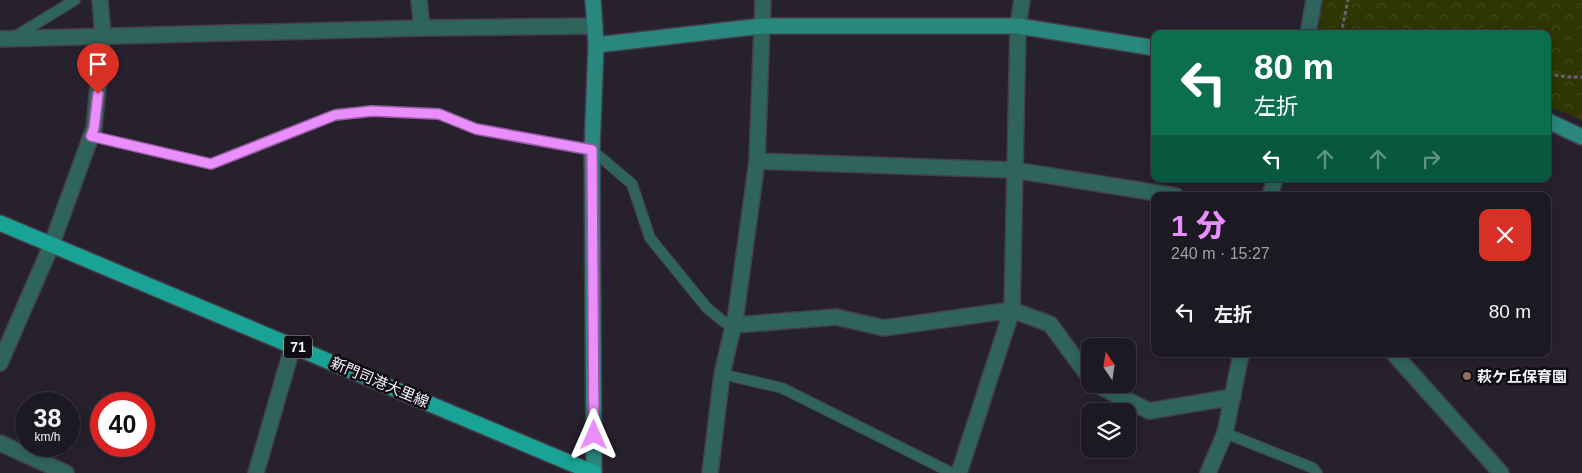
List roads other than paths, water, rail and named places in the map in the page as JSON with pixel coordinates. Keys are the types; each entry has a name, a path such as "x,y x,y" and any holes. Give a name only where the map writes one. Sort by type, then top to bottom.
{"main road":[{"name":"新門司港大里線","path":"0,223 594,473"}],"street":[{"path":"0,363 51,246 94,128 103,35 100,0"},
{"path":"419,0 422,28"},
{"path":"593,0 596,45 592,150 594,473"},
{"path":"710,473 722,374 735,325 757,161 763,0"},
{"path":"959,473 1012,310 1018,26 1022,0"},
{"path":"1309,30 1314,0"},
{"path":"6,39 103,35 595,26"},
{"path":"596,45 762,26 1018,26 1151,47"},
{"path":"1551,122 1582,137"},
{"path":"757,161 1014,170 1151,192"},
{"path":"735,325 836,317 884,328 1012,310 1050,324 1081,366"},
{"path":"256,473 292,345"},
{"path":"1208,473 1225,433 1240,357"},
{"path":"1397,357 1500,473"},
{"path":"1113,393 1149,411 1233,397"},
{"path":"0,443 66,473"}],"lane":[{"path":"6,39 75,0"},
{"path":"91,136 211,164 335,115 372,111 439,114 476,129 592,150 632,184 650,238 688,285 712,313 724,322 735,325"},
{"path":"722,374 782,388 952,473"},
{"path":"1225,433 1313,468 1317,473"}],"place":[{"name":"萩ケ丘保育園","path":"1467,376"}]}
